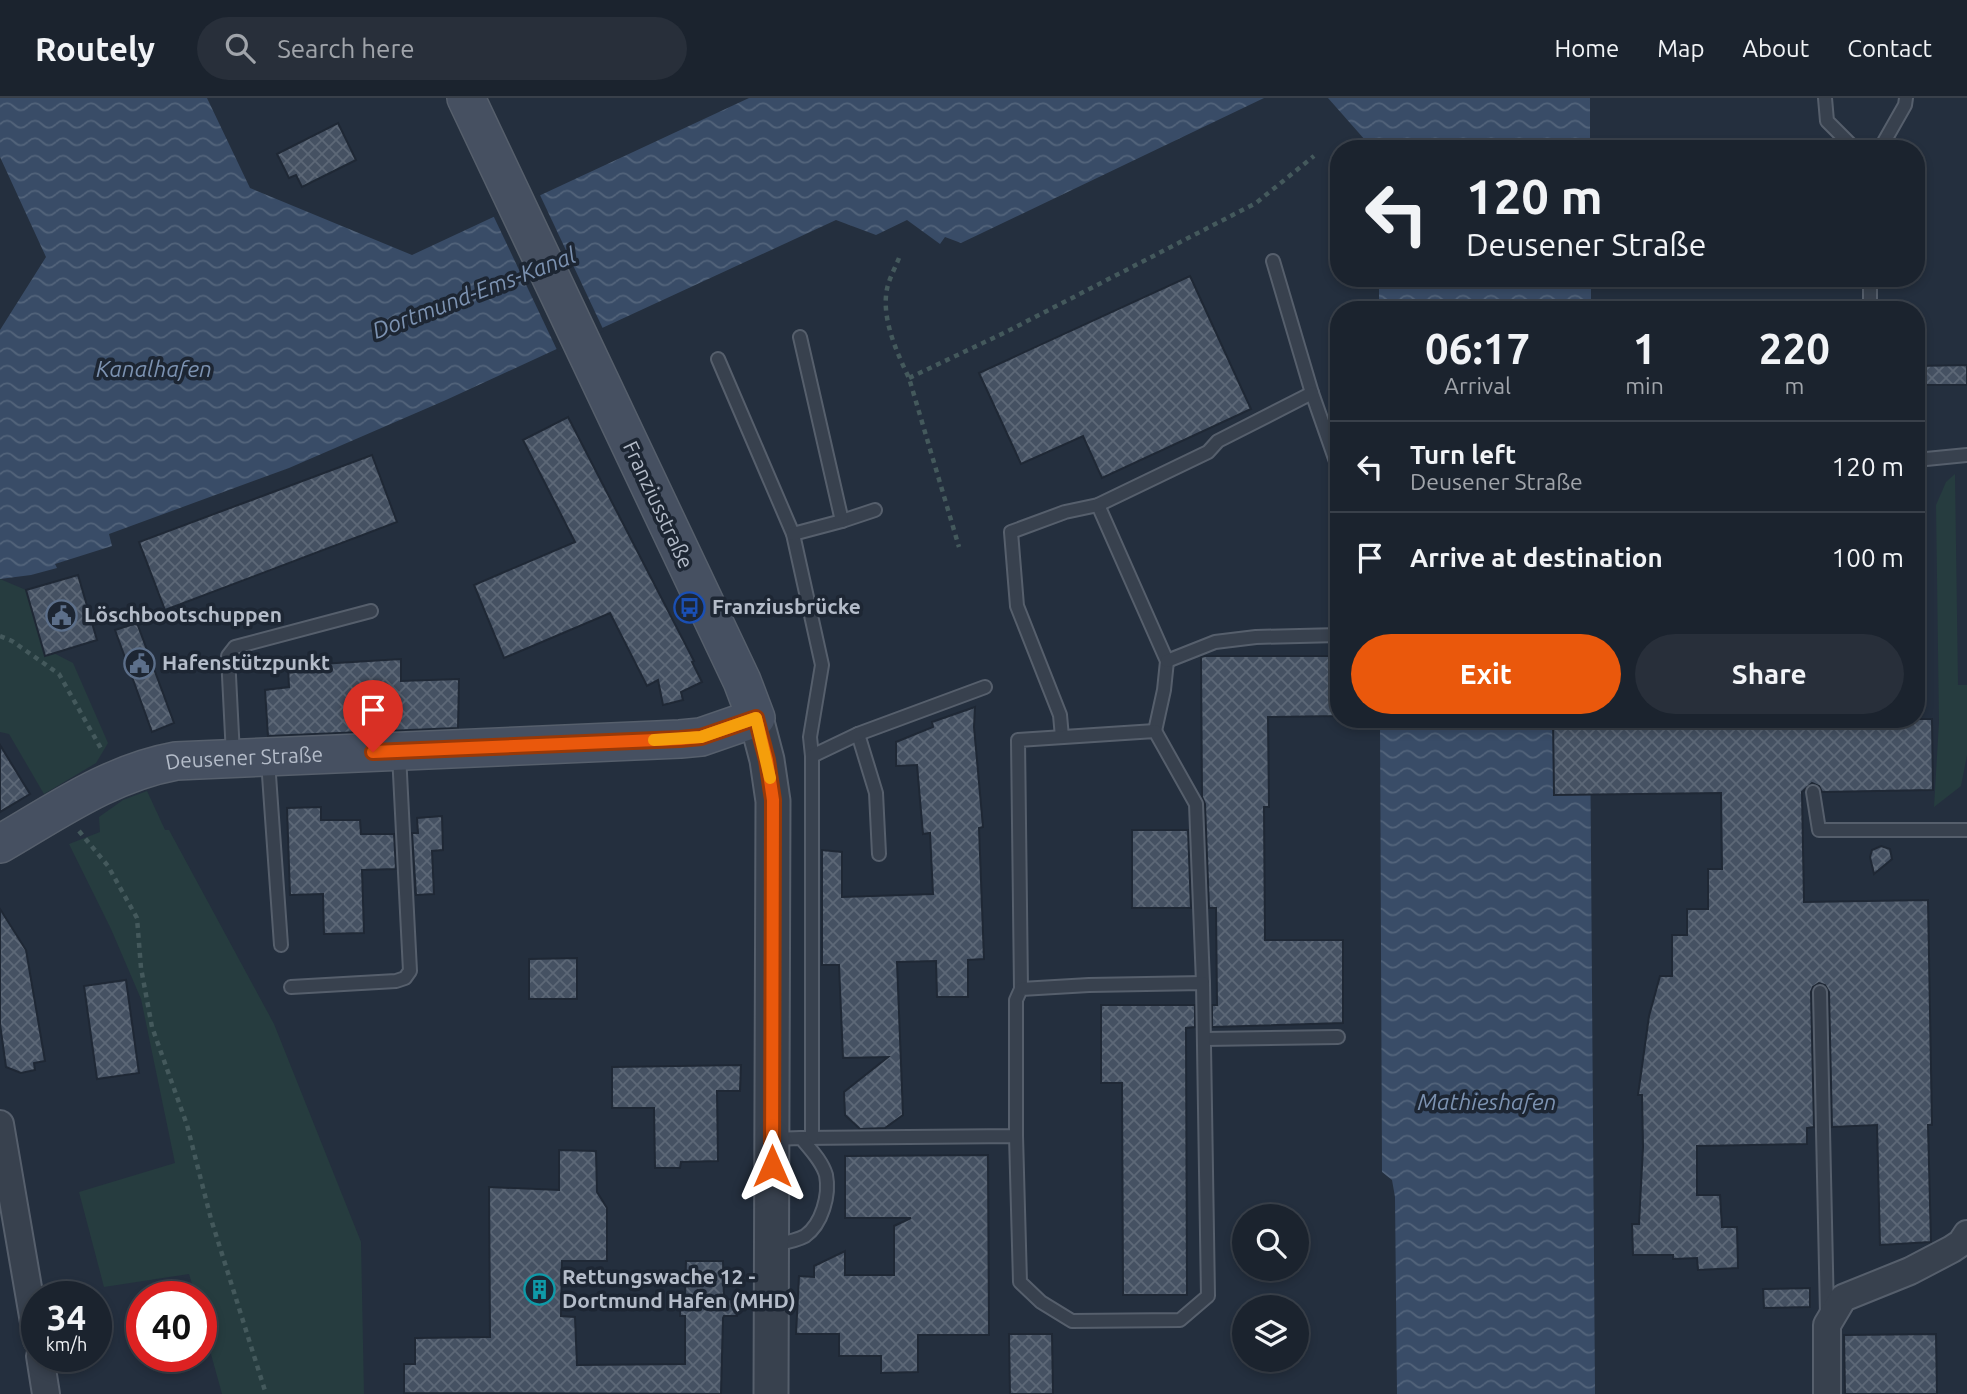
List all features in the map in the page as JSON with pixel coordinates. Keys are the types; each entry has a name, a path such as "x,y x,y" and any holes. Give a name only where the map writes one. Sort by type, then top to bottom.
{"main road":[{"name":"Franziusstraße","path":"466,98 756,718"},
{"name":"Deusener Straße","path":"0,844 115,779 140,769 176,761 690,738 701,737 756,718"}],"street":[{"name":"Franziusstraße","path":"756,718 767,760 773,800 795,1138 772,1246 771,1394"},
{"path":"0,1124 27,1281"},
{"path":"1827,1394 1828,1325 1843,1298 1910,1271 1952,1249 1961,1243 1967,1234"},
{"path":"43,1372 46,1394"}],"lane":[{"path":"1825,98 1827,121 1846,140"},
{"path":"1885,140 1905,105 1906,98"},
{"path":"1273,261 1330,444"},
{"path":"800,337 842,521"},
{"path":"718,359 793,534 822,664 810,737 812,756 795,1138"},
{"path":"1062,737 1060,715 1017,606 1011,532 1065,512 1098,505 1208,452 1218,440 1312,393"},
{"path":"1925,459 1967,456"},
{"path":"1098,505 1167,661 1155,731 1196,804 1203,983 1208,1296 1180,1320 1072,1321 1041,1302 1020,1282 1016,1000 1021,989 1018,740 1155,731"},
{"path":"793,534 876,510"},
{"path":"281,945 251,758 228,656 235,647 371,611"},
{"path":"1167,661 1215,642 1256,637 1330,635"},
{"path":"812,756 858,734 985,687"},
{"path":"858,734 876,793 879,853"},
{"path":"291,987 396,981 405,978 410,971 398,751"},
{"path":"1813,792 1819,830 1967,830"},
{"path":"1021,989 1203,983"},
{"path":"1820,992 1828,1325"},
{"path":"1204,1039 1338,1037"},
{"path":"795,1138 1017,1136"},
{"path":"772,1246 808,1234 821,1216 826,1197 826,1175 818,1158 795,1138"}],"path":[{"path":"909,378 1006,332 1256,203 1314,156"},
{"path":"899,258 887,289 886,315 909,378 958,547"},
{"path":"0,636 12,641 59,674 100,746 115,779"},
{"path":"62,808 71,823 108,866 137,918 141,968 152,1027 187,1125 211,1219 266,1394"}],"green space":[{"path":"1955,474 1958,685 1967,685 1967,755 1961,786 1934,807 1939,722 1936,505 1946,482"},
{"path":"0,579 26,590 42,647 73,663 108,743 96,763 44,794 9,734 0,732"},
{"path":"147,791 165,830 169,830 274,1024 361,1242 364,1394 222,1394 216,1372 217,1281 191,1281 189,1274 126,1281 126,1284 112,1286 112,1281 102,1281 79,1192 175,1163 141,999 111,929 69,844 100,832 99,817 123,800"}],"water":[{"name":"Kanalhafen","path":"0,98 207,98 250,188 412,255 749,98 1264,98 961,243 945,237 940,244 907,220 876,235 836,220 446,400 289,468 109,534 112,546 55,564 57,568 0,579 0,330 46,257 0,157"},
{"path":"1328,98 1590,98 1590,140 1365,140"},
{"path":"1379,287 1591,287 1591,301 1379,301"},
{"name":"Mathieshafen","path":"1380,728 1590,728 1595,1394 1397,1394 1395,1197 1392,1180 1382,1172"}],"pier":[{"path":"539,193 604,331 558,352 493,215"}],"building":[{"path":"338,123 356,160 302,187 296,175 289,178 277,154"},
{"path":"1190,276 1251,409 1102,478 1083,436 1021,464 979,373"},
{"path":"1967,365 1967,385 1925,385 1925,366"},
{"path":"568,417 694,661 692,662 702,682 681,692 683,700 663,705 658,680 647,686 610,613 504,658 474,585 575,542 523,440"},
{"path":"372,455 397,522 165,610 139,542"},
{"name":"Löschbootschuppen","path":"78,575 97,640 45,656 26,590"},
{"name":"Hafenstützpunkt","path":"137,623 174,723 152,732 115,630"},
{"path":"1330,656 1330,716 1268,717 1269,807 1264,807 1265,940 1343,940 1343,1023 1212,1027 1212,1005 1217,1005 1216,908 1209,908 1205,804 1202,797 1201,657"},
{"path":"401,659 401,681 459,679 458,728 268,736 265,690 289,687 288,666"},
{"path":"975,707 974,727 983,827 979,828 984,959 968,960 968,997 937,997 936,961 897,962 903,1115 885,1128 860,1129 845,1115 844,1092 888,1057 843,1058 839,965 822,965 822,850 842,852 842,897 933,894 930,833 923,834 917,765 896,766 896,742 933,727 932,722"},
{"path":"1925,719 1932,719 1933,790 1822,792 1819,786 1812,783 1802,792 1804,902 1928,900 1931,1242 1880,1245 1877,1125 1832,1127 1829,992 1825,985 1819,983 1811,992 1814,1127 1807,1128 1807,1144 1697,1146 1697,1195 1720,1195 1722,1227 1737,1227 1738,1268 1698,1270 1697,1258 1673,1259 1673,1255 1633,1255 1632,1224 1639,1224 1643,1147 1642,1095 1638,1095 1649,1016 1660,976 1672,976 1672,935 1687,935 1687,909 1708,909 1708,869 1722,869 1721,793 1554,795 1553,728 1925,728"},
{"path":"0,745 30,794 0,812"},
{"path":"321,807 321,820 360,820 361,834 394,834 396,869 362,870 364,933 324,934 323,894 290,895 287,808"},
{"path":"442,816 443,850 432,851 434,894 416,895 412,833 418,833 417,818"},
{"path":"1132,830 1188,830 1191,908 1132,908"},
{"path":"1881,846 1890,849 1892,859 1874,874 1870,857 1872,850"},
{"path":"0,909 26,950 45,1061 34,1063 35,1070 21,1073 6,1067 0,1024"},
{"path":"577,958 577,999 529,999 529,959"},
{"path":"126,980 139,1073 97,1079 84,986"},
{"path":"1101,1005 1195,1005 1195,1027 1186,1028 1187,1295 1123,1295 1122,1083 1101,1083"},
{"path":"741,1065 740,1091 717,1091 718,1161 681,1162 680,1168 655,1168 654,1108 612,1108 612,1067"},
{"path":"559,1150 596,1151 597,1192 607,1208 607,1261 562,1261 561,1316 575,1317 577,1365 685,1364 685,1316 680,1316 680,1297 685,1297 686,1261 723,1261 724,1299 738,1300 737,1316 723,1318 721,1394 404,1393 404,1364 415,1364 415,1338 490,1337 489,1187 559,1190"},
{"path":"988,1155 989,1335 918,1335 918,1372 881,1373 881,1356 839,1356 839,1334 796,1334 799,1276 814,1277 814,1266 845,1251 845,1275 894,1275 894,1226 911,1218 845,1218 845,1156"},
{"path":"1810,1288 1810,1307 1764,1308 1763,1289"},
{"path":"1009,1334 1052,1334 1053,1394 1010,1394"},
{"path":"1936,1334 1937,1394 1845,1394 1844,1335"}],"slow traffic":[{"path":"654,740 701,737 756,718 770,778"}],"place":[{"name":"Franziusbrücke","path":"689,607"},
{"name":"Löschbootschuppen","path":"61,615"},
{"name":"Hafenstützpunkt","path":"139,663"},
{"name":"Rettungswache 12 - Dortmund Hafen (MHD)","path":"539,1289"}],"route":[{"path":"373,752 680,739 701,737 756,718 767,760 773,800 772,1166"}],"water label":[{"name":"Dortmund-Ems-Kanal","path":"474,293"}]}
